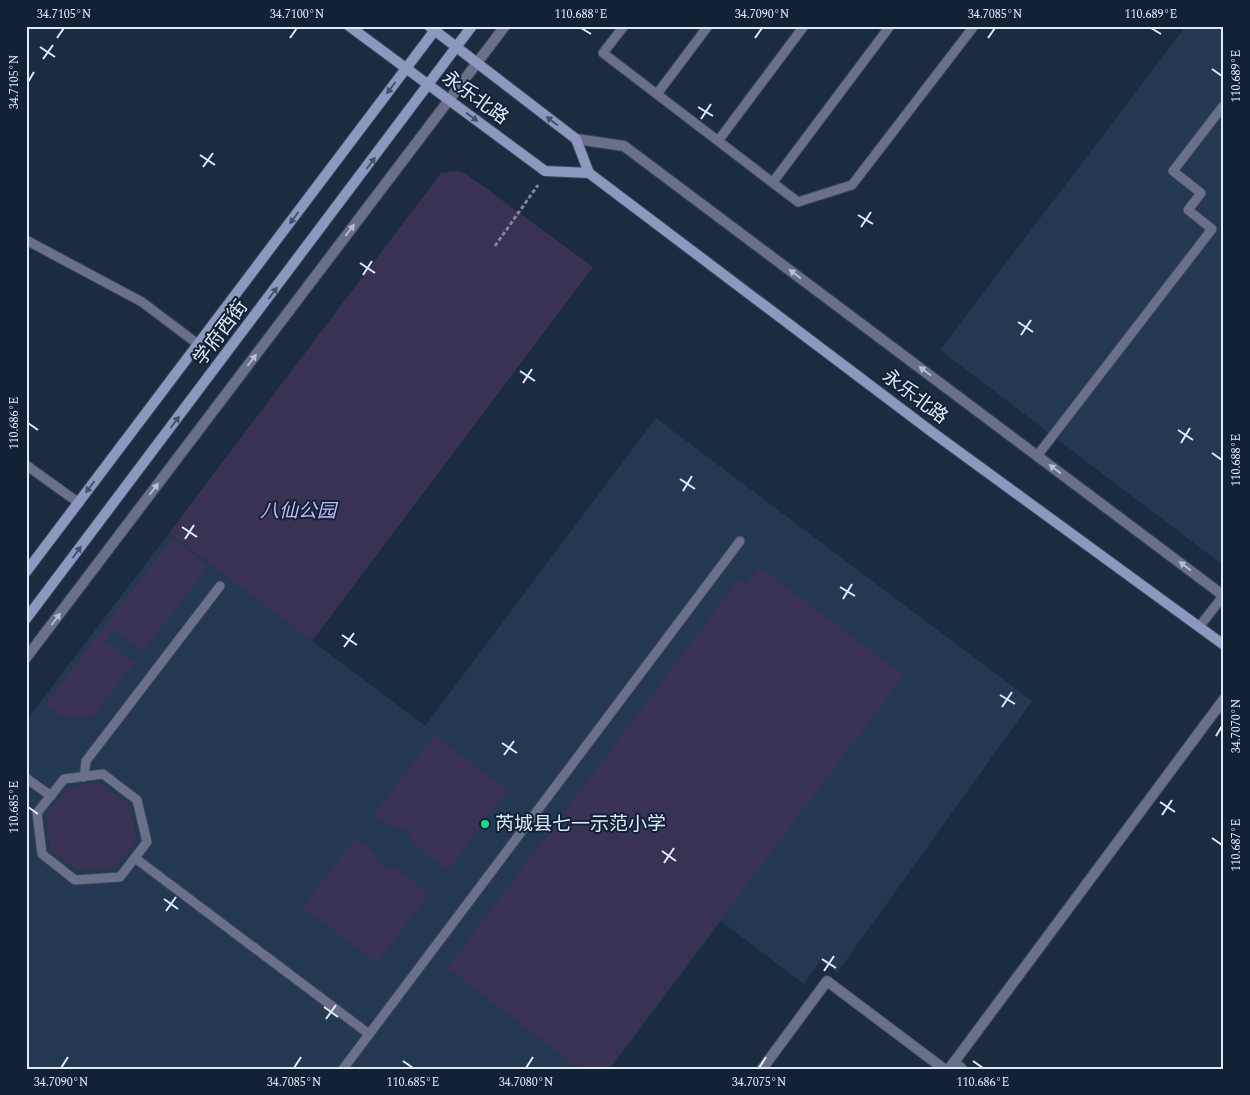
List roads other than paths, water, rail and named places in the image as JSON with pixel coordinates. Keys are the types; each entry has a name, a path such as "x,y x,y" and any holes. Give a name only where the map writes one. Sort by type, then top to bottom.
{"street":[{"name":"永乐北路","path":"349,26 548,171 589,172 932,432 1224,645"},
{"name":"学府西街","path":"26,619 472,26"},
{"path":"26,658 505,26"},
{"name":"永乐北路","path":"434,28 576,139"},
{"name":"学府西街","path":"26,572 421,49 434,28"},
{"path":"589,172 576,139 624,146 1224,595"},
{"path":"955,1066 1224,699"},
{"path":"762,1069 826,981 944,1069"}],"lane":[{"path":"624,26 603,53 798,202 852,185 974,26"},
{"path":"657,94 708,26"},
{"path":"718,140 804,26"},
{"path":"773,182 890,26"},
{"path":"1038,456 1212,229 1188,210 1201,193 1173,171 1224,105"},
{"path":"26,240 142,302 199,345"},
{"path":"26,465 79,503"},
{"path":"343,1069 740,541"},
{"path":"84,776 86,761 220,586"},
{"path":"1199,627 1224,595"},
{"path":"103,774 137,800 147,842 120,877 76,880 42,854 38,813 51,796 64,779 103,774"},
{"path":"26,778 51,796"},
{"path":"135,858 369,1034"}],"place":[{"name":"芮城县七一示范小学","path":"485,824"}],"park label":[{"name":"八仙公园","path":"298,511"}]}
